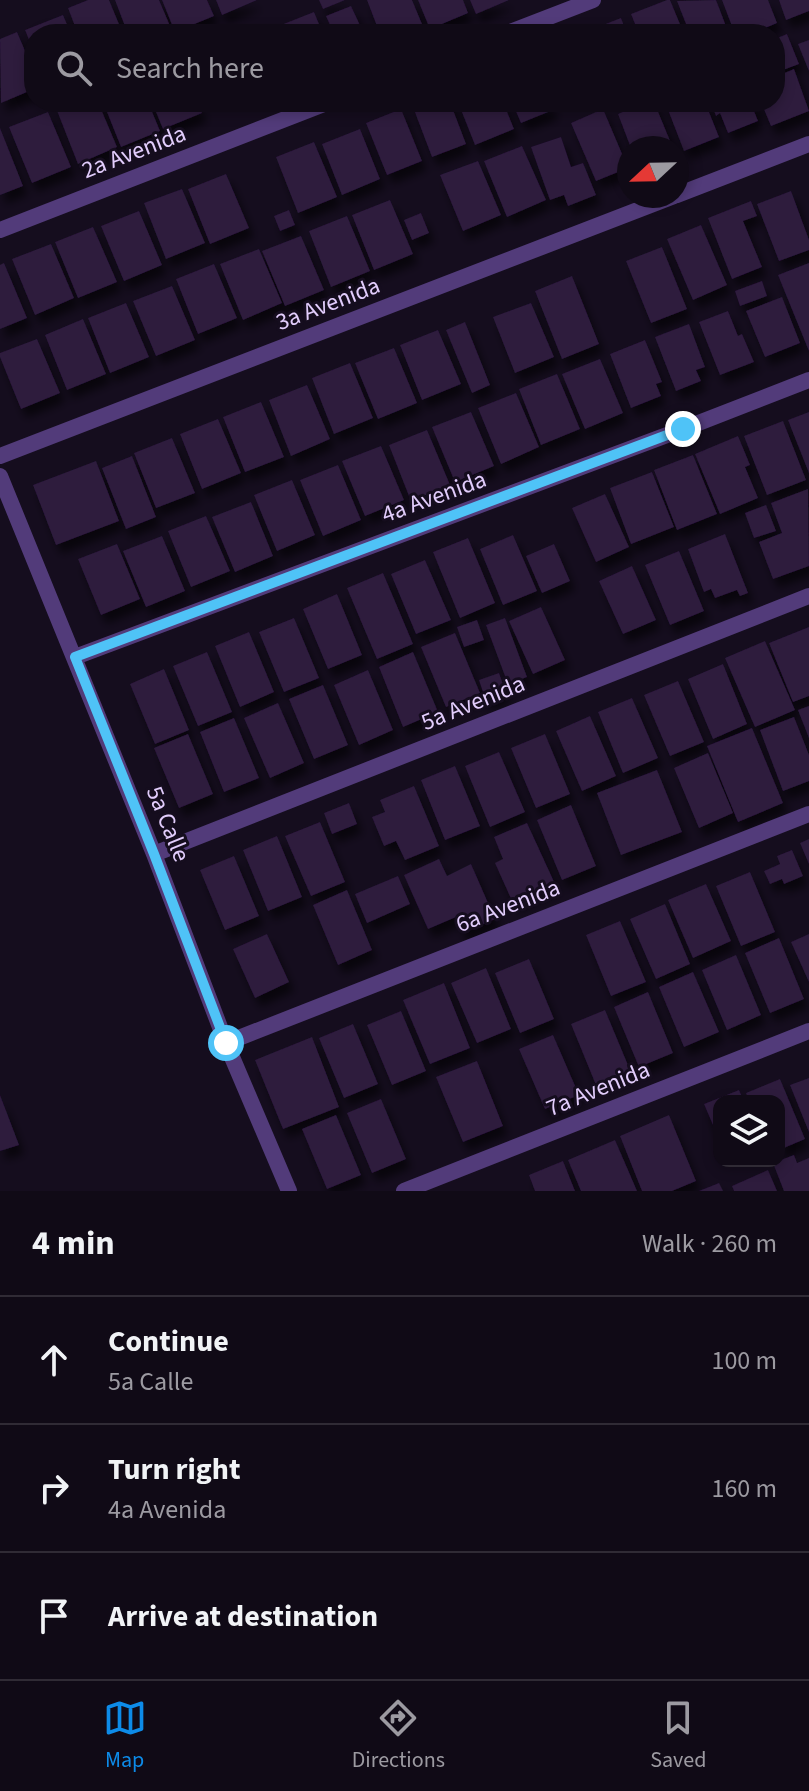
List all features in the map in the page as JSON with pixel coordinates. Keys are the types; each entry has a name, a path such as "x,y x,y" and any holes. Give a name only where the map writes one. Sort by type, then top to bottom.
{"street":[{"path":"531,24 593,0"},
{"name":"2a Avenida","path":"0,230 303,112"},
{"name":"3a Avenida","path":"689,190 809,144"},
{"name":"3a Avenida","path":"0,456 642,208"},
{"name":"4a Avenida","path":"75,657 809,380"},
{"name":"5a Calle","path":"0,476 154,854 226,1043 289,1191"},
{"name":"5a Avenida","path":"154,854 809,596"},
{"name":"6a Avenida","path":"226,1043 809,814"},
{"name":"7a Avenida","path":"404,1191 809,1031"}],"building":[{"path":"88,0 109,0 119,24 74,24 68,8"},
{"path":"115,0 159,0 169,24 124,24"},
{"path":"162,0 207,0 214,16 194,24 172,24"},
{"path":"216,0 257,0 222,15"},
{"path":"319,0 345,0 323,9"},
{"path":"367,0 412,0 422,24 376,24"},
{"path":"418,0 463,0 468,13 442,24 428,24"},
{"path":"470,0 509,0 476,14"},
{"path":"670,0 680,24 635,24 631,14"},
{"path":"716,0 725,24 686,24 677,1"},
{"path":"722,0 768,0 777,23 775,24 731,24"},
{"path":"779,0 809,0 809,11 786,20"},
{"path":"351,6 359,24 330,24 326,16"},
{"path":"314,12 319,24 284,24"},
{"path":"63,15 67,24 40,24"},
{"path":"621,18 623,24 606,24"},
{"path":"17,32 24,48 24,93 1,103 0,39"},
{"path":"785,35 799,64 785,69"},
{"path":"809,40 809,71 798,44"},
{"path":"794,69 809,111 771,126 765,112 785,112 785,73"},
{"path":"48,112 71,167 32,183 9,127"},
{"path":"58,112 102,112 117,147 78,164"},
{"path":"107,112 152,112 160,131 121,147"},
{"path":"156,112 202,113 163,129"},
{"path":"394,112 402,112 422,161 387,175 366,123"},
{"path":"415,112 454,112 466,144 432,157"},
{"path":"462,112 507,112 514,129 475,145"},
{"path":"516,112 548,112 521,123"},
{"path":"596,112 604,112 617,142 617,172 596,181 571,123"},
{"path":"623,112 658,112 668,136 626,136 618,114"},
{"path":"669,112 709,112 719,137 689,149 689,136 678,136"},
{"path":"715,112 754,112 758,121 728,133 720,113 716,116"},
{"path":"0,128 23,186 0,195"},
{"path":"360,129 380,179 342,195 322,144"},
{"path":"561,137 571,167 583,163 596,195 568,206 564,195 550,200 531,147"},
{"path":"314,142 337,197 298,213 276,157"},
{"path":"522,146 546,200 507,217 484,161"},
{"path":"478,161 501,215 463,231 440,175"},
{"path":"226,174 249,228 210,244 188,189"},
{"path":"182,189 205,243 166,259 144,203"},
{"path":"791,191 809,240 809,250 779,261 757,204"},
{"path":"390,200 413,254 374,270 352,215"},
{"path":"751,201 757,216 743,221 762,267 732,279 708,218"},
{"path":"289,210 295,225 280,231 274,216"},
{"path":"139,211 162,265 124,281 101,226"},
{"path":"421,213 429,233 412,240 404,220"},
{"path":"347,216 370,271 331,287 309,231"},
{"path":"701,225 727,285 693,300 667,239"},
{"path":"93,227 117,282 78,298 55,242"},
{"path":"301,236 324,290 285,306 262,251"},
{"path":"51,244 74,298 35,315 12,259"},
{"path":"662,247 687,309 651,323 626,261"},
{"path":"259,249 282,303 243,320 220,264"},
{"path":"4,263 27,318 0,329 0,265"},
{"path":"809,263 809,351 778,275"},
{"path":"214,264 237,318 198,334 176,279"},
{"path":"572,276 599,344 562,359 535,291"},
{"path":"762,281 767,296 740,306 735,291"},
{"path":"172,286 195,340 156,356 133,301"},
{"path":"782,297 800,343 765,357 746,311"},
{"path":"126,303 149,357 110,373 88,318"},
{"path":"531,303 554,357 515,373 493,317"},
{"path":"728,311 738,336 742,334 754,362 720,375 699,322"},
{"path":"83,319 106,374 67,390 45,335"},
{"path":"465,322 490,385 472,393 446,330"},
{"path":"689,324 705,367 696,370 701,381 676,391 655,337"},
{"path":"438,330 461,384 422,400 400,345"},
{"path":"37,339 60,393 21,409 0,353"},
{"path":"645,340 662,382 656,384 661,396 631,408 610,354"},
{"path":"394,348 417,403 378,419 355,363"},
{"path":"600,359 623,413 585,429 562,374"},
{"path":"350,363 373,418 334,434 312,378"},
{"path":"557,374 580,429 541,445 519,389"},
{"path":"307,385 330,439 291,456 269,400"},
{"path":"516,393 539,447 501,464 478,408"},
{"path":"261,402 284,457 245,472 223,417"},
{"path":"471,412 494,466 455,482 432,427"},
{"path":"809,412 809,473 788,420"},
{"path":"218,419 241,473 202,489 180,434"},
{"path":"783,421 806,480 767,495 744,436"},
{"path":"427,430 450,485 411,501 389,445"},
{"path":"738,436 750,465 745,467 758,498 720,514 695,454"},
{"path":"172,438 195,493 156,508 134,453"},
{"path":"381,446 404,500 365,516 342,461"},
{"path":"693,455 717,514 677,530 654,470"},
{"path":"132,456 156,517 126,529 102,468"},
{"path":"96,461 119,521 56,545 33,485"},
{"path":"338,465 361,520 323,536 300,480"},
{"path":"652,472 674,527 631,544 610,488"},
{"path":"292,480 315,535 277,551 254,495"},
{"path":"808,489 809,566 773,579 759,542 782,533 771,503"},
{"path":"605,494 629,547 596,562 572,508"},
{"path":"251,502 273,556 235,572 212,517"},
{"path":"766,505 776,531 754,538 745,513"},
{"path":"206,516 230,571 191,587 168,531"},
{"path":"725,534 748,593 740,596 737,590 715,598 711,589 704,592 688,549"},
{"path":"513,535 537,591 503,605 480,549"},
{"path":"162,536 185,591 146,607 123,551"},
{"path":"468,538 495,603 460,618 433,552"},
{"path":"117,544 140,599 101,615 78,559"},
{"path":"554,544 570,581 542,593 526,556"},
{"path":"679,551 704,611 670,625 645,565"},
{"path":"425,560 451,620 416,634 391,574"},
{"path":"632,566 656,620 623,634 599,581"},
{"path":"383,573 413,644 377,659 347,588"},
{"path":"337,594 362,655 328,669 303,609"},
{"path":"541,607 565,660 533,674 509,621"},
{"path":"294,618 319,678 284,692 259,632"},
{"path":"505,618 527,677 508,684 486,625"},
{"path":"477,620 484,640 464,647 457,627"},
{"path":"809,627 809,696 793,702 769,643"},
{"path":"249,632 274,692 240,707 215,646"},
{"path":"455,633 480,693 446,707 421,647"},
{"path":"765,641 795,710 755,727 725,658"},
{"path":"207,652 232,712 198,726 173,666"},
{"path":"413,652 438,712 403,727 379,667"},
{"path":"723,664 747,724 713,739 688,679"},
{"path":"164,669 189,730 155,744 130,684"},
{"path":"368,670 393,730 359,745 334,685"},
{"path":"499,673 506,693 486,701 479,680"},
{"path":"678,681 704,742 670,756 644,695"},
{"path":"323,685 348,745 314,759 289,699"},
{"path":"632,698 658,758 623,773 598,712"},
{"path":"278,703 304,763 270,778 244,718"},
{"path":"809,706 809,738 798,710"},
{"path":"590,716 616,776 582,791 556,731"},
{"path":"794,717 809,755 809,781 783,791 760,730"},
{"path":"234,718 259,778 224,792 200,732"},
{"path":"752,728 783,803 738,822 707,746"},
{"path":"188,734 213,794 179,808 154,748"},
{"path":"545,734 570,794 536,808 511,748"},
{"path":"499,752 525,812 490,827 465,766"},
{"path":"708,753 733,813 699,828 674,768"},
{"path":"455,766 480,826 445,840 421,780"},
{"path":"657,770 682,832 621,855 597,793"},
{"path":"414,786 439,846 405,860 396,841 384,846 372,817 385,812 380,800"},
{"path":"349,803 357,824 332,834 324,813"},
{"path":"571,805 596,866 562,880 537,820"},
{"path":"320,822 345,882 311,896 285,836"},
{"path":"527,823 555,884 513,903 495,863 503,859 494,837"},
{"path":"277,836 302,897 268,911 243,850"},
{"path":"809,839 809,864 800,843"},
{"path":"792,850 803,876 784,884 782,879 770,884 764,871 780,864 777,856"},
{"path":"234,856 259,916 225,930 200,870"},
{"path":"439,859 447,876 471,864 495,919 463,933 456,917 428,929 404,875"},
{"path":"750,872 775,932 741,946 716,886"},
{"path":"398,876 410,904 367,923 355,894"},
{"path":"706,884 731,941 693,958 668,900"},
{"path":"347,890 372,950 338,965 313,905"},
{"path":"665,904 690,964 656,979 630,919"},
{"path":"620,921 646,982 611,996 586,935"},
{"path":"267,934 289,982 255,998 233,949"},
{"path":"809,934 809,982 791,942"},
{"path":"779,938 804,999 770,1013 745,953"},
{"path":"736,955 761,1015 727,1030 702,970"},
{"path":"529,959 554,1019 520,1033 495,973"},
{"path":"486,968 511,1029 477,1043 451,983"},
{"path":"693,972 719,1032 684,1047 659,987"},
{"path":"444,983 470,1048 430,1064 403,1000"},
{"path":"648,992 673,1053 639,1067 614,1007"},
{"path":"605,1010 630,1070 596,1085 571,1024"},
{"path":"401,1011 426,1071 392,1085 367,1025"},
{"path":"353,1024 378,1084 344,1098 319,1038"},
{"path":"553,1035 579,1095 545,1109 519,1049"},
{"path":"312,1037 339,1107 283,1129 255,1060"},
{"path":"477,1061 503,1126 463,1142 436,1077"},
{"path":"809,1078 809,1132 790,1085"},
{"path":"780,1079 805,1139 785,1147 785,1095 746,1093"},
{"path":"0,1095 19,1145 0,1151"},
{"path":"381,1099 406,1159 372,1173 347,1113"},
{"path":"713,1100 713,1125 704,1104"},
{"path":"336,1115 361,1175 327,1189 302,1129"},
{"path":"669,1115 696,1181 672,1191 642,1191 620,1136"},
{"path":"615,1140 637,1191 581,1191 568,1160"},
{"path":"794,1155 797,1163 809,1158 809,1191 784,1191 775,1167 785,1167 785,1158"},
{"path":"563,1161 575,1191 535,1191 529,1175"},
{"path":"768,1170 777,1191 734,1191 732,1186"},
{"path":"719,1183 723,1191 699,1191"}],"route":[{"path":"226,1043 75,657 683,429"}]}
